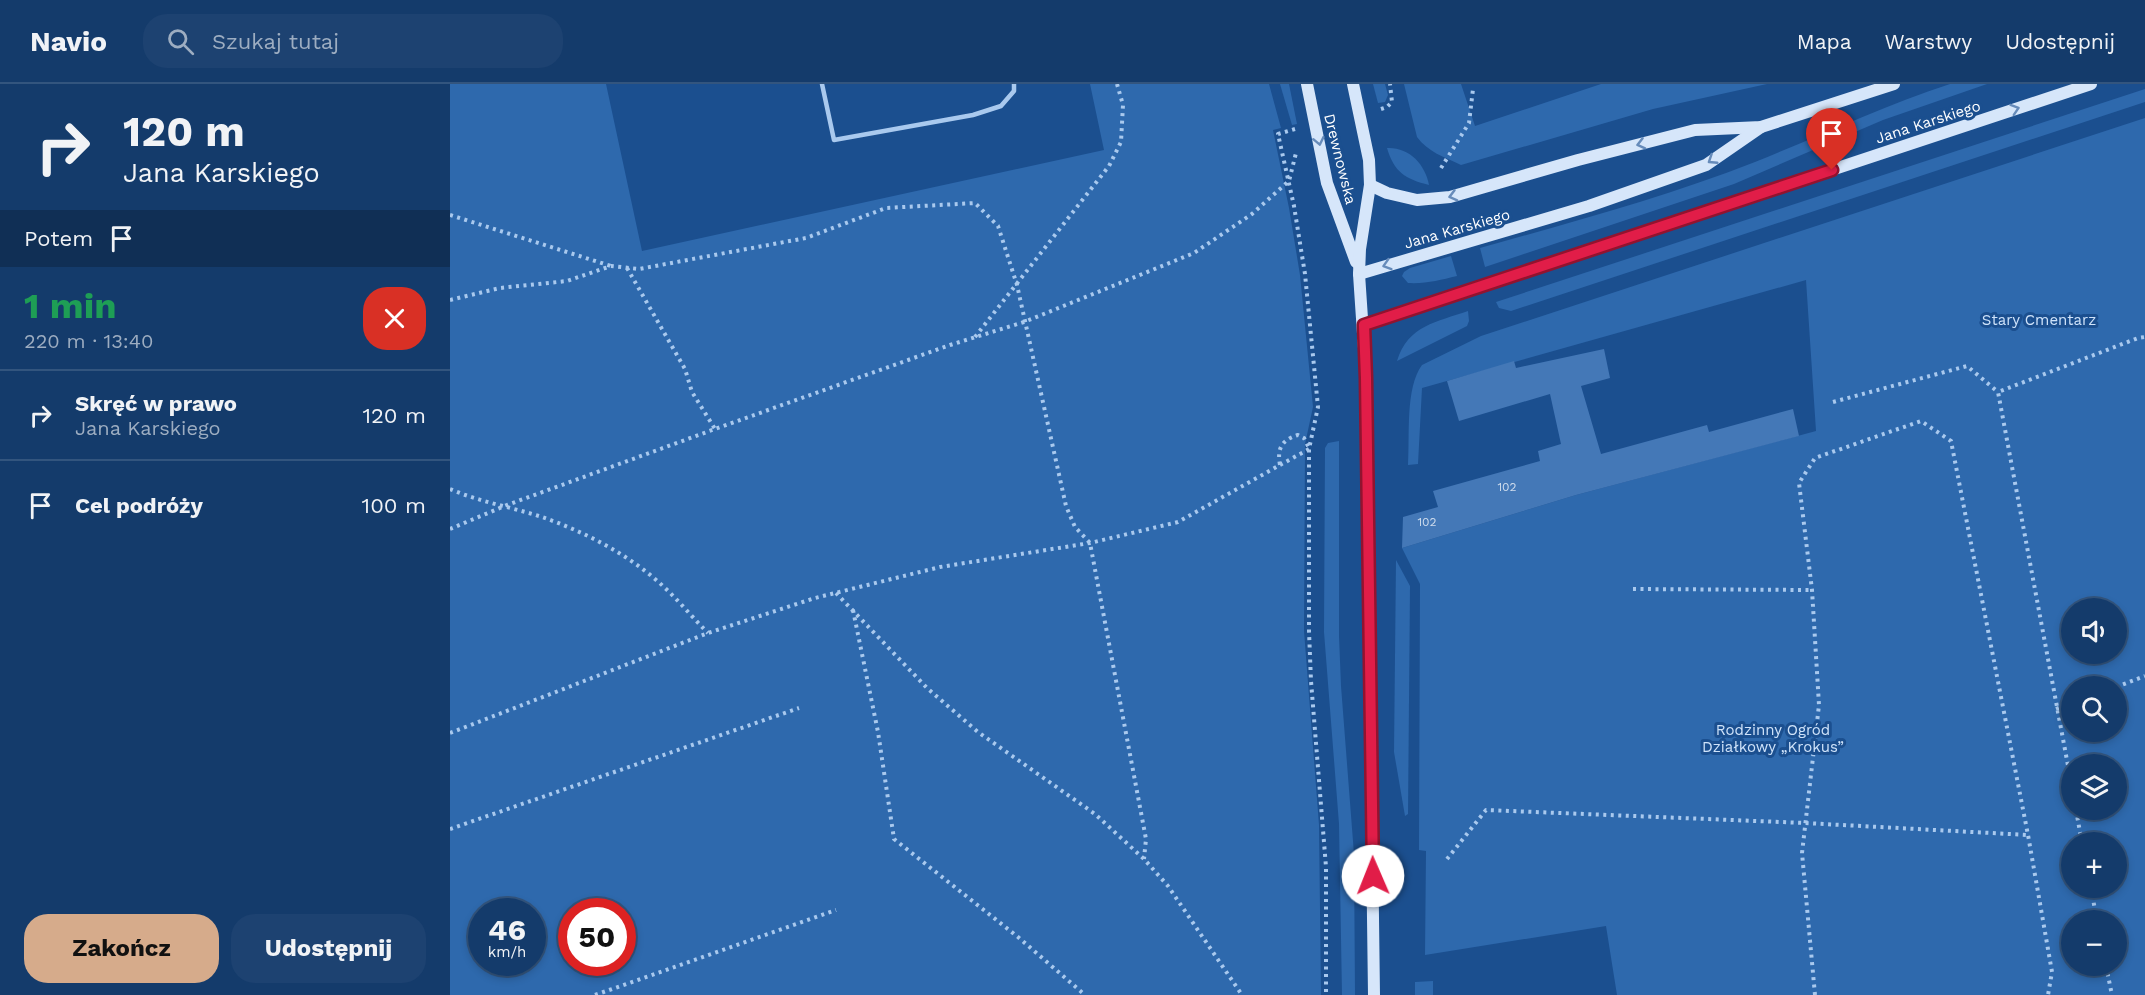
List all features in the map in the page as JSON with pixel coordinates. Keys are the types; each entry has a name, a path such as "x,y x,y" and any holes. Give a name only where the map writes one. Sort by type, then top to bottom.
{"main road":[{"name":"Drewnowska","path":"1306,84 1327,183 1359,274"},
{"name":"Drewnowska","path":"1353,84 1369,160 1370,185 1360,249 1359,274 1364,325 1367,420 1374,995"},
{"name":"Jana Karskiego","path":"1370,185 1400,197 1435,200 1578,159 1695,130 1761,127 1894,84"},
{"name":"Jana Karskiego","path":"1364,325 2091,84"},
{"name":"Jana Karskiego","path":"1359,274 1589,206 1706,165 1761,127"}],"lane":[{"path":"822,84 834,140 973,115 1001,106 1014,92 1014,84"}],"path":[{"path":"974,337 1109,166 1121,142 1123,105 1117,84"},
{"path":"1376,111 1387,107 1392,102 1390,84"},
{"path":"1441,168 1469,123 1473,89"},
{"path":"1301,128 1278,134 1289,181 1310,310 1318,407 1309,449 1309,631 1326,867 1326,995"},
{"path":"450,529 715,429 974,337 1024,322 1194,253 1252,214 1289,181 1296,153"},
{"path":"450,215 611,266 639,269 806,238 886,208 975,203 998,226 1017,285 1066,506 1075,527 1090,543 1146,839 1144,860"},
{"path":"450,300 500,288 567,281 611,266"},
{"path":"627,268 685,369 692,392 715,429"},
{"path":"1998,392 2145,337"},
{"path":"1833,402 1967,366 1998,392 2065,754"},
{"path":"1815,995 1802,853 1819,705 1812,590 1800,483 1815,458 1921,421 1951,441 2028,835 2052,972 2048,995"},
{"path":"1280,465 1280,447 1291,437 1298,435 1304,438 1309,449"},
{"path":"450,733 708,633 835,592 940,567 1090,543 1178,522 1309,449"},
{"path":"450,489 479,500 545,518 628,559 664,586 708,633"},
{"path":"1633,589 1812,590"},
{"path":"835,592 927,688 978,732 1095,814 1144,860 1168,886 1242,995"},
{"path":"853,609 878,732 894,839 1018,937 1085,995"},
{"path":"2127,683 2145,676"},
{"path":"2056,709 2061,707"},
{"path":"450,829 800,708"},
{"path":"1447,859 1486,810 2028,835"},
{"path":"595,995 836,910"},
{"path":"2108,976 2112,995"}],"green space":[{"path":"450,84 606,84 642,251 1104,150 1090,84 1269,84 1281,128 1273,130 1300,275 1313,407 1305,444 1304,631 1319,825 1321,995 450,995"},
{"path":"1280,84 1289,84 1297,124 1292,125"},
{"path":"1373,84 1385,84 1388,95 1385,102 1378,103"},
{"path":"1404,84 1461,84 1475,126 1601,84 1767,84 1653,109 1461,165 1431,150 1417,137"},
{"path":"1950,84 1987,84 1883,120 1734,184 1485,267 1480,248 1687,187 1755,162 1876,111"},
{"path":"2145,89 2145,102 1511,311 1499,308 1496,302"},
{"name":"Rodzinny Ogród Działkowy „Krokus”","path":"2145,118 2145,995 1617,995 1606,926 1425,955 1426,851 1419,850 1420,584 1402,548 1576,495 1816,431 1806,280 1422,388 1418,464 1408,465 1409,413 1413,386 1422,365 1481,336"},
{"path":"1387,148 1402,150 1415,158 1424,170 1429,185 1407,177 1397,169"},
{"path":"1451,256 1457,276 1408,283 1402,276 1410,268"},
{"path":"1468,311 1467,326 1397,361 1402,349 1416,332 1435,322"},
{"path":"1339,441 1339,636 1354,854 1355,995 1342,995 1339,824 1324,632 1325,448 1328,443"},
{"path":"1396,560 1410,586 1408,814 1405,816 1394,752"},
{"path":"1433,981 1433,995 1415,995 1415,982"}],"building":[{"path":"1604,349 1610,378 1581,386 1601,454 1707,425 1709,432 1793,409 1799,436 1576,495 1402,548 1403,517 1438,507 1433,491 1540,461 1538,451 1561,444 1550,394 1459,421 1447,381 1514,361 1516,368"}],"route":[{"path":"1373,876 1372,691 1368,605 1364,325 1832,170"}],"park label":[{"name":"Stary Cmentarz","path":"2039,320"}]}
